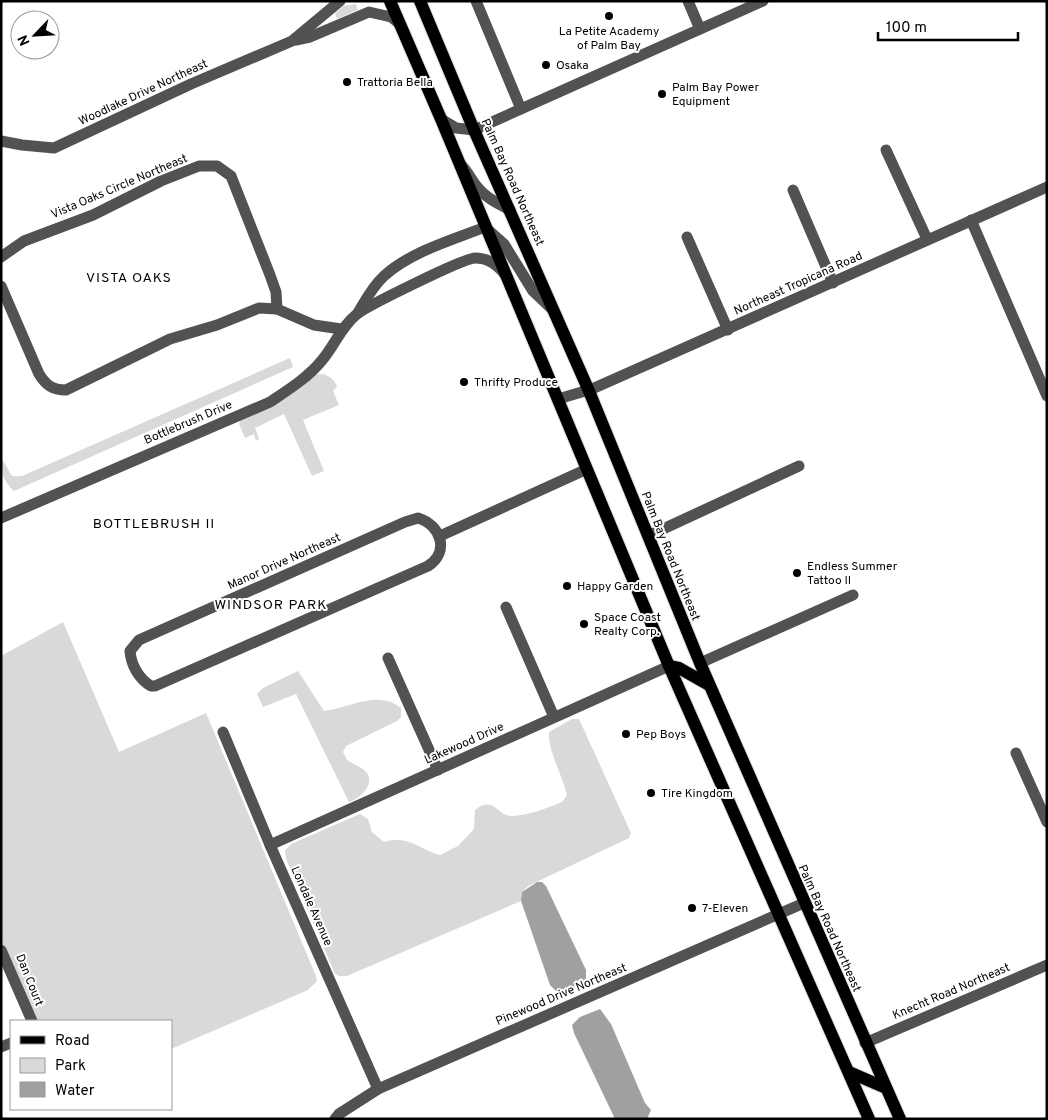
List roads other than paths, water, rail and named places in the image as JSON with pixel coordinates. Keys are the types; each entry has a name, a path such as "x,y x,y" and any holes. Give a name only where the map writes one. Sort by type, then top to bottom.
{"main road":[{"path":"390,1 442,119 485,227 669,666 869,1119"},
{"name":"Palm Bay Road Northeast","path":"419,2 589,391 709,685 900,1119"},
{"path":"663,650 679,660 700,663"},
{"path":"669,666 679,668 709,685"},
{"path":"849,1072 886,1088"}],"street":[{"name":"Woodlake Drive Northeast","path":"292,41 340,1"},
{"path":"476,1 520,109"},
{"path":"688,1 700,29"},
{"path":"442,119 456,128 474,130 763,1"},
{"name":"Woodlake Drive Northeast","path":"1,140 22,145 54,148 191,84 292,41 310,37 369,12 391,17 400,24"},
{"path":"886,150 927,239"},
{"path":"459,163 471,174 478,188 491,199 510,210"},
{"name":"Vista Oaks Circle Northeast","path":"1,257 24,241 93,215 161,181 199,166 217,166 231,176 276,292 277,309"},
{"name":"Northeast Tropicana Road","path":"558,399 589,391 1047,187"},
{"path":"794,190 832,283"},
{"path":"972,220 1047,396"},
{"path":"485,227 504,244 533,291 555,312"},
{"name":"Bottlebrush Drive","path":"1,518 270,402 297,383 323,359 341,329 358,313 370,292 384,276 408,260 485,227"},
{"path":"687,237 728,330"},
{"name":"Bottlebrush Drive","path":"358,313 473,258 486,259 495,264 505,274"},
{"path":"1,286 39,374 45,383 55,390 66,390 170,339 217,325 259,308 277,309 314,325 341,329"},
{"path":"648,536 799,466"},
{"path":"440,536 587,469"},
{"name":"Manor Drive Northeast","path":"418,518 426,521 431,524 440,536 441,543 438,558 428,566 155,686 151,686 140,677 131,658 130,651 139,640 405,522 418,518"},
{"path":"700,663 853,595"},
{"path":"506,607 554,717"},
{"path":"388,658 438,770"},
{"name":"Lakewood Drive","path":"270,845 669,666"},
{"name":"Londale Avenue","path":"223,732 270,845 378,1089"},
{"path":"1016,753 1047,822"},
{"name":"Pinewood Drive Northeast","path":"335,1119 378,1089 804,903"},
{"name":"Dan Court","path":"1,950 32,1020"},
{"name":"Knecht Road Northeast","path":"865,1043 1047,965"}],"water":[{"path":"537,882 542,882 546,886 586,970 586,980 564,992 558,993 550,985 521,901 522,892"},
{"path":"600,1009 611,1024 645,1103 651,1110 647,1119 615,1119 574,1033 572,1025 580,1017"}],"place":[{"name":"La Petite Academy of Palm Bay","path":"609,16"},
{"name":"Osaka","path":"546,65"},
{"name":"Trattoria Bella","path":"347,82"},
{"name":"Palm Bay Power Equipment","path":"662,94"},
{"name":"Thrifty Produce","path":"464,382"},
{"name":"Endless Summer Tattoo II","path":"797,573"},
{"name":"Happy Garden","path":"567,586"},
{"name":"Space Coast Realty Corp.","path":"584,624"},
{"name":"Pep Boys","path":"626,734"},
{"name":"Tire Kingdom","path":"651,793"},
{"name":"7-Eleven","path":"692,908"}],"district":[{"name":"VISTA OAKS","path":"129,277"},
{"name":"BOTTLEBRUSH II","path":"154,523"},
{"name":"WINDSOR PARK","path":"271,604"}]}
